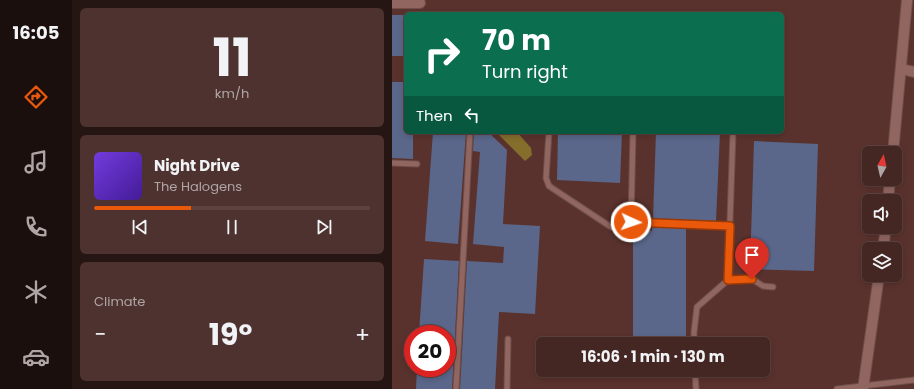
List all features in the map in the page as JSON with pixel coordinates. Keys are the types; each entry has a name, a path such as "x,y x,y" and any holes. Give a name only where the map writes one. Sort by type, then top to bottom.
{"street":[{"path":"894,146 907,0"},
{"path":"392,3 420,3"},
{"path":"901,69 914,72"},
{"path":"864,387 878,282"}],"lane":[{"path":"456,389 470,134"},
{"path":"549,134 546,178 549,186 612,227 621,229 631,222 730,226"},
{"path":"631,222 633,134"},
{"path":"728,280 733,134"},
{"path":"392,163 417,164"},
{"path":"694,337 697,307 728,280 752,279 763,286 773,287"},
{"path":"507,389 508,339"},
{"path":"695,377 696,389"},
{"path":"836,389 864,387 914,380"}],"shaded area":[{"path":"498,134 519,134 531,148 532,155 525,161"}],"building":[{"path":"392,15 404,15 404,56 392,56"},
{"path":"392,82 404,82 404,134 413,134 413,159 392,158"},
{"path":"433,134 466,134 458,244 425,241"},
{"path":"474,134 490,134 507,150 503,224 540,226 535,314 499,312 495,389 460,389 467,261 503,263 504,247 473,244 480,152 473,151"},
{"path":"558,134 622,134 620,183 557,180"},
{"path":"656,134 720,134 716,221 653,219"},
{"path":"754,141 818,144 814,271 750,269"},
{"path":"652,227 686,228 686,337 633,337 633,231 652,231"},
{"path":"424,259 459,261 456,325 420,325"},
{"path":"417,377 453,377 452,389 416,389"}],"route":[{"path":"631,222 730,226 728,280 752,279"}]}
